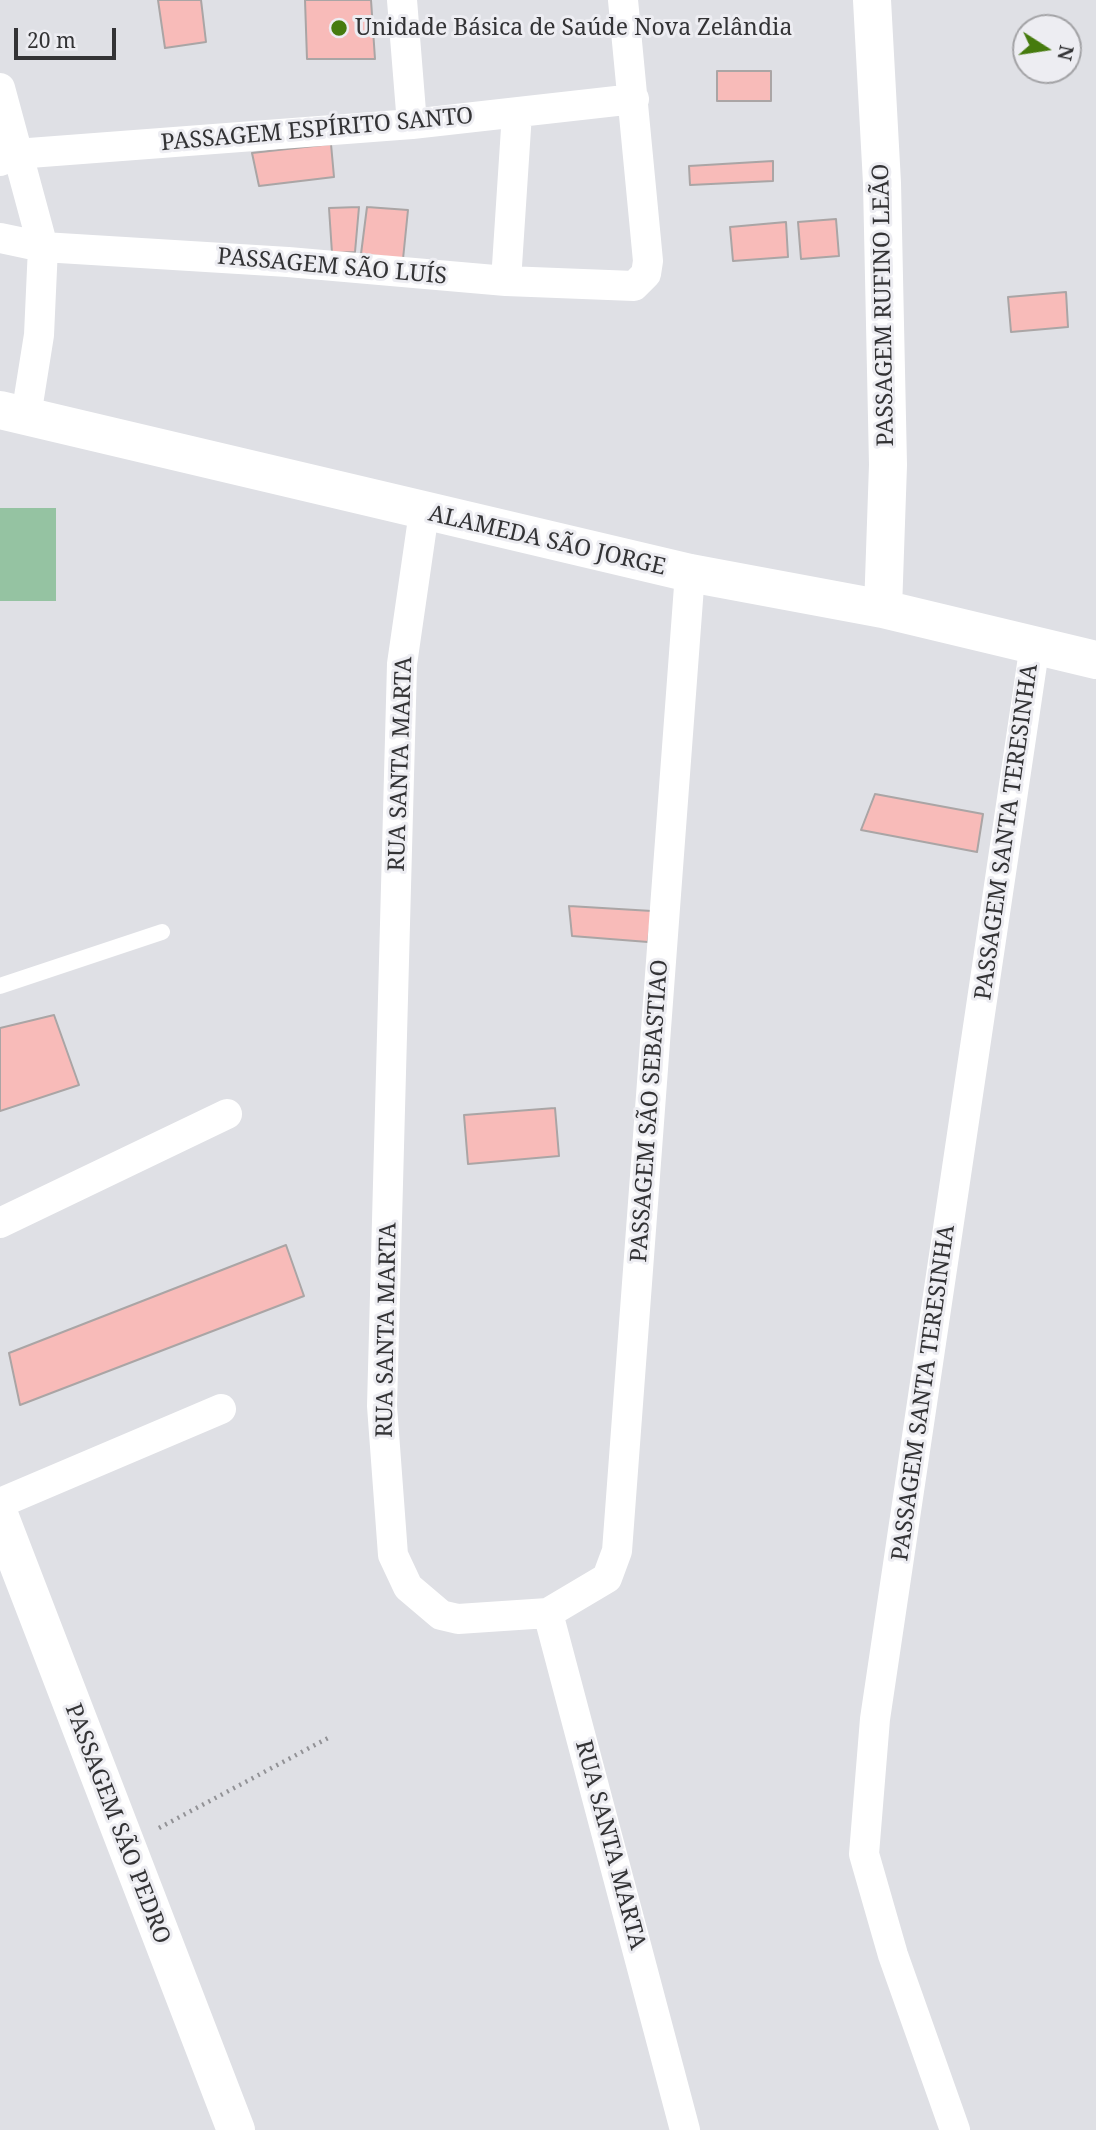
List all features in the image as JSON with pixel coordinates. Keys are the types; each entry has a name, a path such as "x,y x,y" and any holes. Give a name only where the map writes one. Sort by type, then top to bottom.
{"street":[{"path":"402,0 412,124"},
{"path":"623,0 634,99"},
{"name":"PASSAGEM RUFINO LEÃO","path":"872,0 882,183 888,465 883,609"},
{"path":"0,88 8,157 43,247 39,335 13,413"},
{"name":"PASSAGEM ESPÍRITO SANTO","path":"8,157 412,124 634,99"},
{"name":"PASSAGEM SÃO LUÍS","path":"0,238 43,247 288,262 506,281 634,285 646,274 648,261 634,99"},
{"path":"506,281 517,113"},
{"name":"ALAMEDA SÃO JORGE","path":"13,413 690,573 883,609 1096,660"},
{"name":"RUA SANTA MARTA","path":"424,512 402,664 382,1406 393,1555 408,1587 441,1615 458,1619 548,1613 685,2130"},
{"name":"PASSAGEM SÃO SEBASTIAO","path":"548,1613 607,1578 617,1551 690,573"},
{"name":"PASSAGEM SANTA TERESINHA","path":"955,2130 892,1955 864,1854 877,1705 1035,644"},
{"path":"0,1223 227,1114"},
{"path":"0,1503 221,1409"},
{"name":"PASSAGEM SÃO PEDRO","path":"0,1517 124,1846 236,2130"}],"lane":[{"path":"0,986 162,932"}],"path":[{"path":"124,1846 328,1738"}],"green space":[{"path":"0,508 56,508 56,601 0,601"}],"building":[{"path":"158,0 201,0 206,42 165,48"},
{"name":"Unidade Básica de Saúde Nova Zelândia","path":"305,0 371,0 375,59 307,59"},
{"path":"717,71 771,71 771,101 717,101"},
{"path":"331,144 334,177 259,186 252,153"},
{"path":"773,161 773,181 690,185 689,166"},
{"path":"359,207 355,252 332,253 329,208"},
{"path":"367,207 408,210 403,259 361,254"},
{"path":"836,219 839,256 801,259 798,222"},
{"path":"786,222 788,257 733,261 730,227"},
{"path":"1066,292 1068,327 1011,332 1008,297"},
{"path":"875,794 983,814 977,852 861,830"},
{"path":"569,906 652,911 648,942 572,936"},
{"path":"54,1015 79,1085 0,1111 0,1028"},
{"path":"555,1108 559,1156 468,1164 464,1115"},
{"path":"286,1245 304,1296 20,1405 9,1353"}],"place":[{"name":"Unidade Básica de Saúde Nova Zelândia","path":"339,28"}]}
